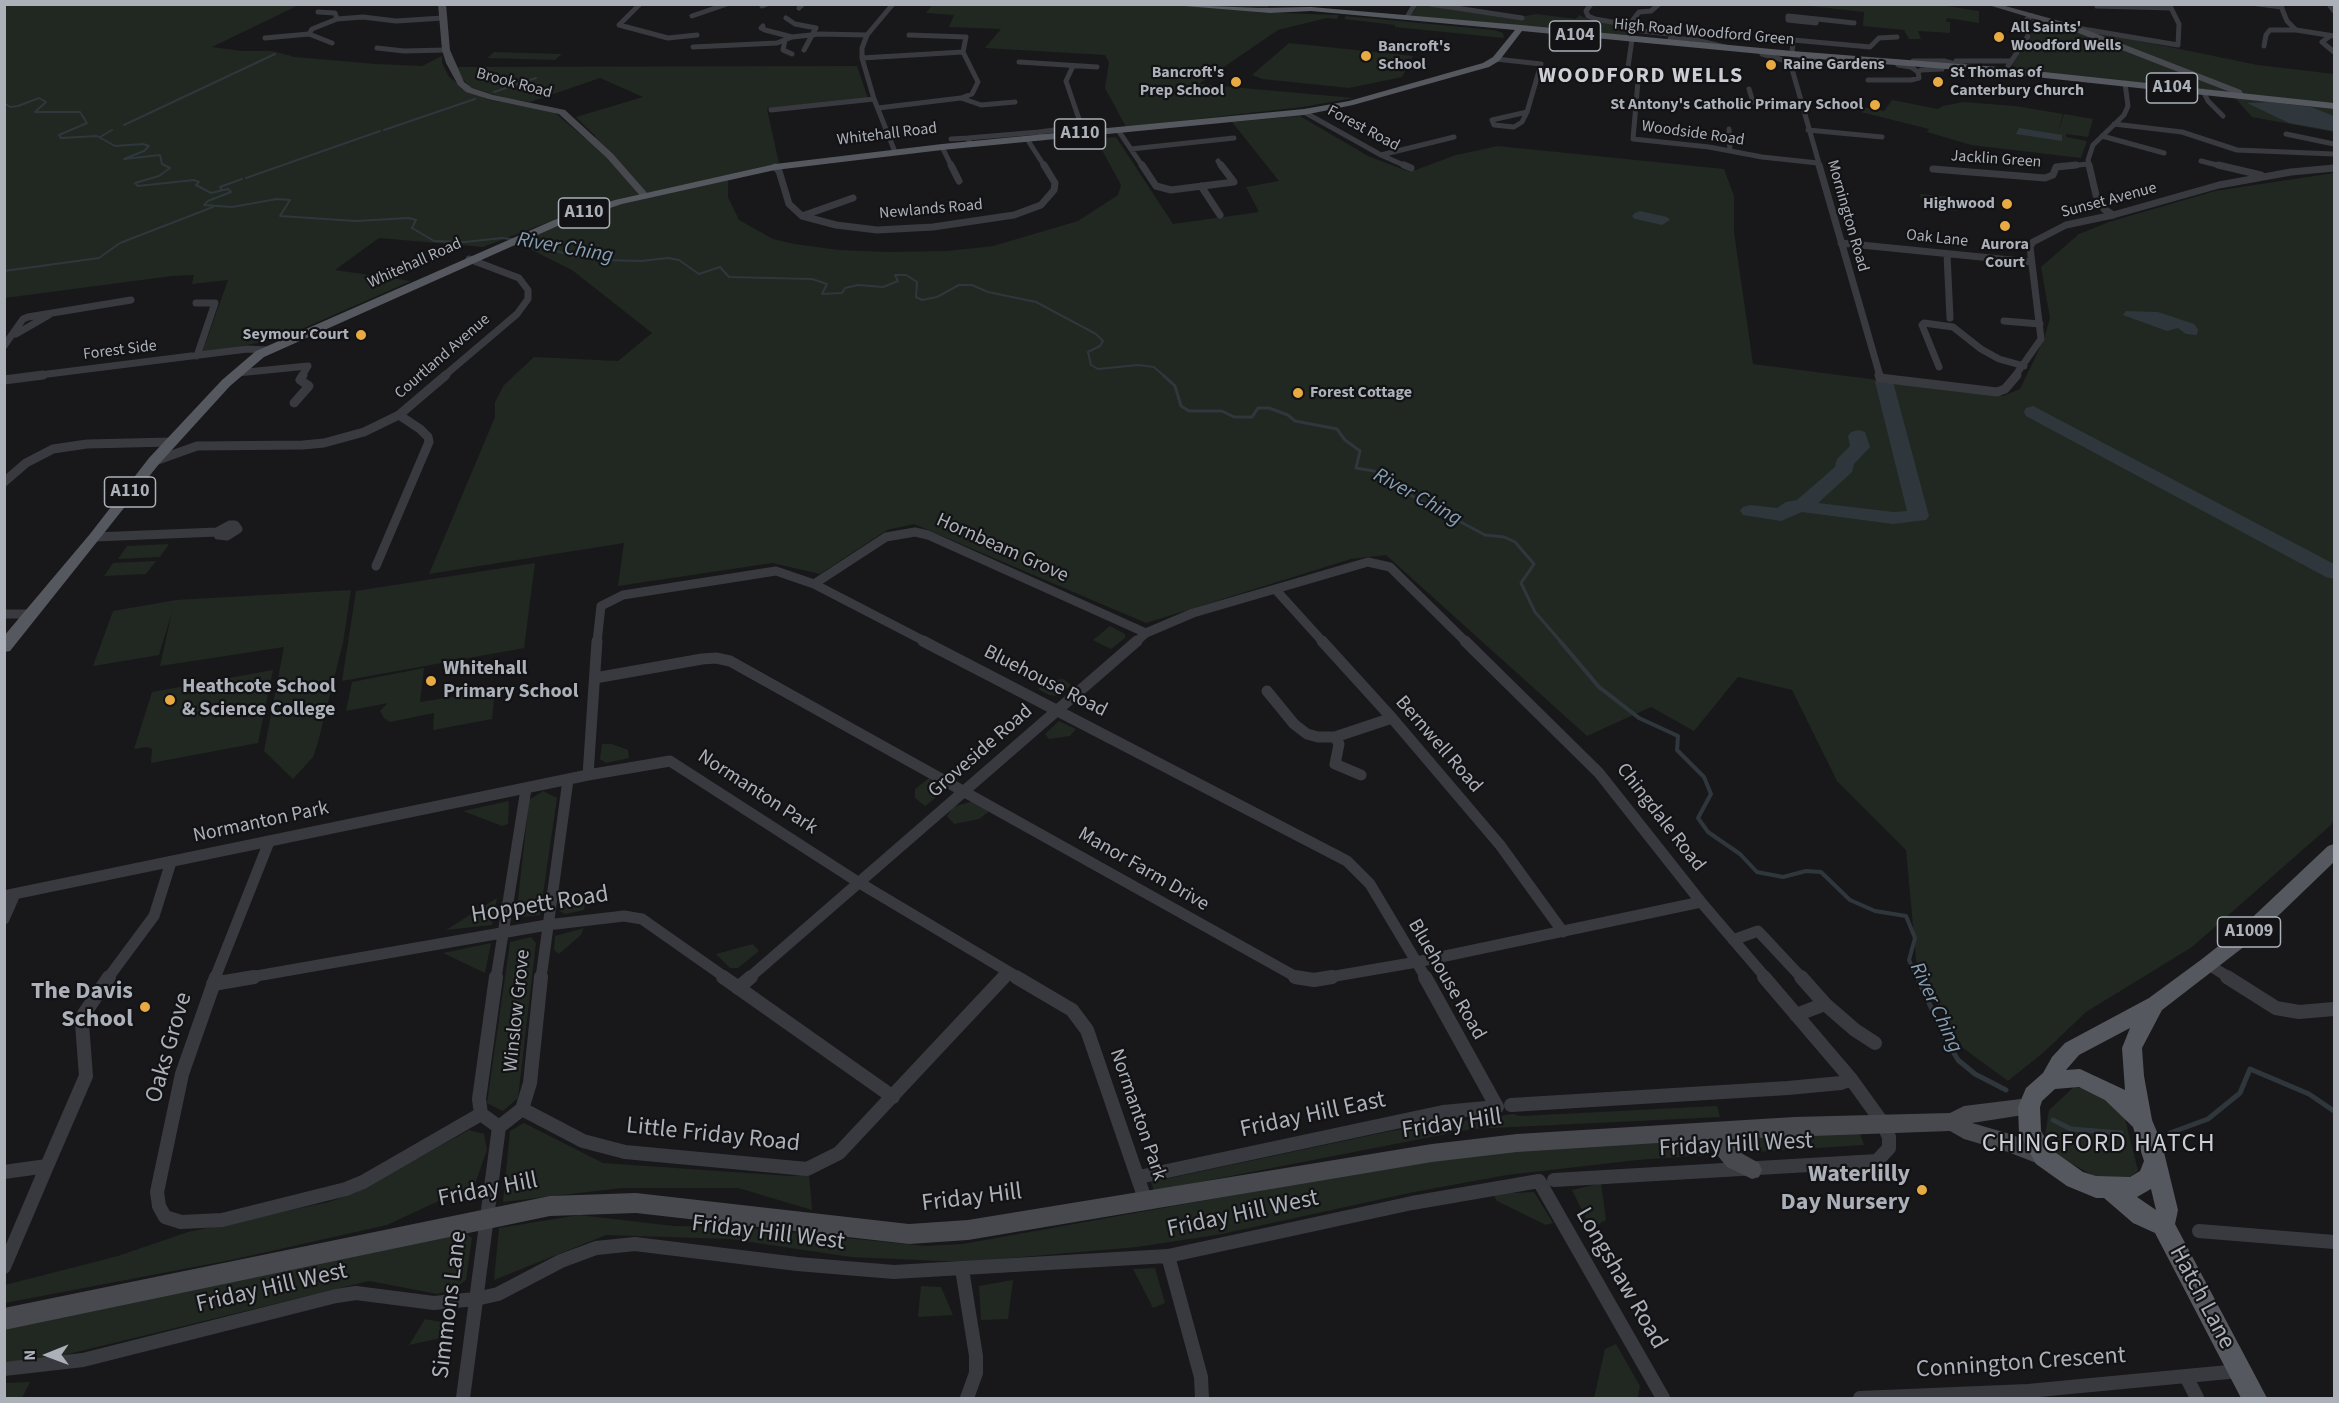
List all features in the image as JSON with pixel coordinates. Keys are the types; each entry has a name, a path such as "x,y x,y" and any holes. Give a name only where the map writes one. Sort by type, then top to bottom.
{"main road":[{"name":"A104","path":"1164,4 1293,10"},
{"path":"1270,4 1293,10"},
{"name":"A104","path":"1260,10 1279,7"},
{"name":"High Road Woodford Green","path":"1293,10 1312,7 1520,29"},
{"name":"High Road Woodford Green","path":"1293,10 1636,38 1818,59 1943,65 2334,106"},
{"name":"Whitehall Road","path":"4,646 33,614 154,461 252,360 267,350 526,235 558,222 645,196 775,167 942,147 969,141 1027,139 1040,135 1304,112 1350,103 1478,68 1496,59 1520,29"},
{"name":"High Road Woodford Green","path":"1636,38 1791,58 1966,67 2009,72"},
{"name":"A1009","path":"2031,1101 2050,1080 2059,1063 2072,1050 2156,1004 2209,964 2247,934 2334,851"},
{"name":"A1009","path":"2149,1139 2133,1076 2132,1048 2140,1029 2156,1004"},
{"name":"A1009","path":"2050,1080 2080,1078 2099,1085 2124,1101 2149,1139"},
{"path":"2031,1101 2030,1133 2044,1157 2074,1179 2096,1187 2133,1188 2149,1178 2149,1139"},
{"name":"Hatch Lane","path":"2149,1139 2168,1210 2163,1225"},
{"name":"Hatch Lane","path":"2110,1189 2141,1215 2163,1225 2254,1398"}],"street":[{"name":"Brook Road","path":"442,4 446,50 457,78 469,90 562,112 610,156 645,196"},
{"path":"640,4 619,25 669,38 697,35"},
{"path":"692,16 727,4"},
{"path":"892,4 867,35 862,48 862,58 874,99 895,152"},
{"path":"1407,17 1415,4"},
{"path":"1430,4 1522,18"},
{"path":"1485,13 1492,4"},
{"path":"1591,4 1586,11 1588,16 1629,25 1636,38 1669,34 1676,38"},
{"path":"1629,25 1639,12 1651,11 1659,4"},
{"path":"1988,4 2071,27 2238,92 2240,95"},
{"path":"2258,4 2281,6 2287,21 2296,30"},
{"path":"2326,15 2334,13 2329,5"},
{"path":"2071,27 2178,45 2179,24 2170,6 2097,6"},
{"path":"318,12 335,13 337,20"},
{"name":"Mornington Road","path":"1854,23 1788,16 1788,20 1794,20 1791,58 1802,107 1880,378"},
{"path":"2009,72 2007,68 2028,36 2027,19 2032,16"},
{"path":"309,34 312,29 337,20 363,17 396,21 443,18"},
{"path":"786,18 795,24 816,28 804,50"},
{"path":"763,26 761,28 765,30 792,37"},
{"path":"2266,43 2266,34 2270,30 2296,30 2332,36"},
{"path":"265,38 309,34 332,42"},
{"path":"693,47 731,47 777,43 792,37 814,34 867,35"},
{"path":"878,108 961,98 972,94 978,82 963,52 966,37 909,35"},
{"path":"2113,43 2125,36"},
{"path":"2332,36 2322,42 2334,52"},
{"path":"1793,40 1870,47 1879,39 1897,37"},
{"name":"Woodside Road","path":"1636,38 1628,68 1638,81 1632,139 1709,147 1762,157 1818,162"},
{"path":"1656,41 1676,38 1706,42 1731,49"},
{"path":"785,40 783,50 792,54"},
{"path":"377,48 413,52 446,50"},
{"path":"862,58 963,52"},
{"path":"1759,54 1781,60 1818,59"},
{"path":"1496,59 1541,64 1527,112 1522,122 1514,127 1494,125 1492,120 1527,112"},
{"path":"1894,64 1918,72 1943,65 2011,61"},
{"path":"1019,62 1097,67"},
{"path":"1943,65 1966,67"},
{"name":"Whitehall Road","path":"951,139 969,141 1040,135 1077,127 1080,122 1066,81 1073,66"},
{"path":"1868,80 1911,80 1919,78 1918,72"},
{"path":"2114,214 2104,209 2096,195 2088,164 2093,145 2124,115 2128,106 2125,83"},
{"path":"1749,89 1753,102 1802,107"},
{"path":"2203,91 2214,109 2223,116"},
{"path":"961,98 981,105 1015,102"},
{"path":"771,110 874,99"},
{"name":"Forest Road","path":"1304,112 1381,155 1411,168"},
{"path":"2114,124 2182,132 2237,150 2334,154"},
{"path":"1729,129 1730,151"},
{"path":"1118,130 1156,186 1161,189 1171,190 1234,182 1218,161"},
{"path":"1808,130 1882,137"},
{"path":"2286,134 2334,144"},
{"path":"1381,155 1454,136"},
{"path":"2102,136 2164,153"},
{"path":"1131,149 1234,138"},
{"name":"Newlands Road","path":"802,216 836,225 878,230 933,227 1014,215 1041,205 1054,190 1055,183 1027,139"},
{"path":"942,147 960,182"},
{"path":"2201,161 2267,177"},
{"name":"Jacklin Green","path":"1933,169 2045,178 2053,175 2056,167 2088,164"},
{"path":"775,167 779,171 789,204 802,216 853,198"},
{"name":"Sunset Avenue","path":"1880,378 1997,392 2006,389 2041,339 2031,262 2032,242 2066,225 2219,185 2334,168"},
{"path":"1201,186 1220,215"},
{"name":"Oak Lane","path":"1841,243 2031,262"},
{"path":"1947,254 1950,318"},
{"name":"Courtland Avenue","path":"154,461 197,446 292,446 324,443 364,432 399,415 517,314 528,298 528,290 519,278 470,259"},
{"path":"4,346 13,335 56,312 131,300"},
{"path":"196,303 215,303 197,356"},
{"path":"2004,321 2040,324"},
{"path":"1939,367 1922,325 1924,323 1953,327 1967,336 1980,349 1999,359 2024,366"},
{"name":"Forest Side","path":"4,380 239,351 267,350"},
{"path":"239,351 252,360"},
{"path":"237,373 308,366 300,380 309,386 294,403"},
{"path":"376,566 429,442 428,437 420,429 399,415"},
{"path":"4,482 26,462 53,449 87,444 173,440 197,446"},
{"path":"95,537 217,531"},
{"name":"Hornbeam Grove","path":"814,584 886,537 915,532 928,535 1146,633"},
{"name":"Groveside Road","path":"738,988 1146,633 1193,613 1368,562 1380,564"},
{"name":"Chingdale Road","path":"1380,564 1390,567 1599,772 1701,902 1851,1079 1882,1122"},
{"name":"Bluehouse Road","path":"588,776 601,606 623,595 765,572 776,571 814,584 1347,861 1370,884 1504,1106"},
{"name":"Bernwell Road","path":"1275,589 1392,718 1500,845 1563,932"},
{"path":"4,614 33,614"},
{"name":"Manor Farm Drive","path":"595,678 702,659 716,658 730,661 1299,979 1314,980 1417,963 1701,902"},
{"path":"1267,692 1294,724 1307,734 1318,737 1335,736 1392,718"},
{"path":"1335,736 1339,744 1335,764 1360,775"},
{"name":"Normanton Park","path":"10,895 670,761 858,882 1072,1010 1087,1030 1146,1202"},
{"name":"Winslow Grove","path":"522,1109 530,1083 547,925 568,780"},
{"name":"Winslow Grove","path":"481,1114 478,1099 526,789"},
{"name":"Oaks Grove","path":"269,842 213,984 182,1074 157,1192 159,1206 165,1217 181,1222 222,1220 346,1189 363,1182 481,1114"},
{"path":"4,1267 86,1076 84,1014 88,1004 154,916 171,862"},
{"path":"4,919 10,895"},
{"name":"Hoppett Road","path":"213,984 547,925 624,916 642,919 893,1097"},
{"path":"1733,940 1752,932 1764,935 1825,1004 1855,1030 1875,1042"},
{"path":"2209,964 2276,1008 2299,1012 2334,1009"},
{"name":"Little Friday Road","path":"522,1109 583,1141 626,1152 807,1169 839,1153 1008,973"},
{"path":"1796,1015 1825,1004"},
{"name":"Friday Hill East","path":"1139,1177 1443,1112 1788,1088 1841,1083 1851,1079"},
{"name":"Friday Hill","path":"1953,1122 1964,1115 2031,1101"},
{"path":"499,1127 522,1109"},
{"path":"481,1114 499,1127"},
{"name":"Friday Hill","path":"4,1319 550,1206 636,1203 909,1234 969,1230 1432,1153 1517,1143 1882,1122 1953,1122 1971,1133 2010,1143 2044,1157"},
{"name":"Friday Hill West","path":"4,1369 83,1360 336,1296 356,1293 377,1294 434,1304 477,1299 498,1294 561,1261 596,1248 634,1244 797,1264 894,1272 1168,1256 1423,1201 1547,1180 1752,1170 1876,1161 1889,1148 1889,1137 1882,1122"},
{"path":"486,1218 499,1127"},
{"path":"1709,1131 1734,1160 1752,1170"},
{"path":"4,1172 47,1166"},
{"name":"Longshaw Road","path":"1547,1180 1663,1398"},
{"name":"Simmons Lane","path":"463,1398 486,1218"},
{"path":"2199,1231 2334,1242"},
{"path":"1168,1256 1201,1377 1202,1398"},
{"path":"962,1269 976,1356 976,1373 967,1398"},
{"name":"Hatch Lane","path":"2186,1376 2240,1371"},
{"path":"2186,1376 2197,1398"},
{"name":"Connington Crescent","path":"1860,1398 2028,1391 2186,1376"}],"shaded area":[{"path":"933,4 1263,4 1269,7 1256,12 1339,15 1337,19 1327,18 1278,30 1199,84 1354,98 1303,107 1126,127 1105,88 1109,62 1105,55 985,48 1001,29 949,27 954,15 926,13"},
{"path":"5,5 299,5 212,47 242,51 272,51 295,57 422,66 442,56 442,63 449,77 466,90 486,99 554,112 586,139 596,137 576,117 643,97 600,78 530,102 503,98 470,87 460,76 456,67 857,66 868,99 767,109 779,163 613,202 554,220 483,247 379,238 335,270 411,281 279,339 202,353 228,280 192,284 194,275 172,276 5,298"},
{"path":"1801,5 1940,5 1979,11 1979,23 1947,18 1946,22 1950,22 1950,33 1918,31 1921,39 1909,39 1904,30 1863,26 1864,12"},
{"path":"1417,6 1520,20 1525,16 1536,14 1576,19 1579,15 1592,21 1621,25 1637,32 1633,38 1411,16"},
{"path":"1346,16 1494,30 1503,33 1504,38 1395,27 1395,25 1344,19"},
{"path":"2032,19 2258,65 2334,74 2334,104 2018,69 2012,65 2031,36"},
{"path":"1289,43 1413,56 1402,77 1349,88 1262,79 1252,75"},
{"path":"494,52 562,54 555,60 487,58"},
{"path":"2235,98 2334,109 2334,132 2252,117"},
{"path":"1892,100 1938,109 1963,102 2015,106 2063,114 2058,132 2064,114 2093,119 2088,137 2066,134 2066,137 2087,141 2081,158 1971,145 1927,132 1929,129 1861,112 1862,107 1884,111"},
{"path":"2269,102 2311,107 2334,116 2334,131 2289,123 2247,103"},
{"path":"1300,116 1368,156 1410,172 1456,155 1498,146 1724,169 1734,196 1734,232 1753,364 2003,396 2020,389 2044,339 2050,318 2041,267 2079,234 2109,222 2215,191 2334,173 2334,819 2331,825 2192,947 2086,1012 2044,1052 2008,1081 1963,1048 1917,969 1906,850 1837,781 1792,690 1738,677 1694,731 1651,707 1587,736 1386,555 1351,559 1146,623 914,524 887,530 820,574 772,563 618,586 624,543 429,574 495,417 495,402 504,385 534,357 618,361 652,333 572,270 516,242 553,225 616,205 728,180 728,197 739,220 773,239 839,250 889,252 947,251 993,246 1078,221 1118,195 1121,185 1096,139 1116,137 1173,224 1259,212 1246,187 1279,181 1232,122"},
{"path":"2019,128 2062,135 2062,141 2016,134"},
{"path":"1920,194 1951,197 1957,211 1925,208"},
{"path":"2126,311 2158,312 2194,324 2198,329 2197,335 2186,334 2178,328 2167,331 2123,315"},
{"path":"169,544 160,557 118,559 127,546"},
{"path":"156,561 146,574 104,576 113,563"},
{"path":"535,563 524,648 342,681 356,591"},
{"path":"351,590 343,643 318,742 313,757 293,779 264,751 284,647 160,666 172,612 159,655 93,666 113,611 176,600"},
{"path":"1110,626 1125,634 1125,638 1111,649 1093,640"},
{"path":"424,668 420,702 495,690 492,719 433,730 434,713 390,722 380,711 388,703 346,711 352,682"},
{"path":"273,670 258,743 151,763 152,749 147,747 134,749 152,692"},
{"path":"1063,679 1071,685 1057,696 1049,695 1038,689 1053,680"},
{"path":"1059,721 1076,729 1070,736 1049,739 1045,734"},
{"path":"602,744 612,744 628,750 629,758 606,763 600,759"},
{"path":"929,778 944,791 925,806 915,798 915,789"},
{"path":"543,791 557,798 540,915 516,918 529,800"},
{"path":"509,801 508,824 502,826 463,811"},
{"path":"973,801 991,810 979,819 954,824 947,816 953,807"},
{"path":"572,893 586,900 584,910 565,914 559,911 558,895"},
{"path":"497,898 492,925 446,930"},
{"path":"584,928 581,935 559,954 554,950 555,936"},
{"path":"531,937 536,943 518,1098 503,1111 487,1103 510,942"},
{"path":"491,943 485,973 443,953"},
{"path":"753,944 759,951 738,968 730,968 716,954"},
{"path":"2074,1087 2095,1090 2124,1115 2138,1171 2127,1179 2099,1179 2058,1156 2044,1142 2049,1110"},
{"path":"1717,1106 1720,1117 1472,1129 1154,1191 1151,1182 1391,1131 1513,1114 1520,1116"},
{"path":"524,1123 603,1163 791,1176 809,1174 812,1210 738,1188 622,1188 503,1202 510,1131"},
{"path":"469,1130 484,1134 487,1150 475,1184 387,1225 231,1260 5,1303 5,1285 118,1256 188,1232 329,1202 355,1193"},
{"path":"1859,1131 1864,1145 1740,1153 1721,1134"},
{"path":"1689,1137 1707,1155 1637,1160 1507,1175 1414,1192 1222,1234 1137,1247 964,1262 851,1257 730,1239 606,1235 494,1280 499,1228 579,1215 674,1226 738,1227 925,1246 963,1244 1368,1171 1515,1149"},
{"path":"1601,1183 1606,1220 1591,1229 1572,1190"},
{"path":"1534,1192 1553,1223 1546,1225 1497,1201 1493,1194"},
{"path":"463,1231 472,1238 466,1280 454,1289 437,1294 369,1281 60,1356 5,1362 4,1327"},
{"path":"1155,1268 1165,1303 1153,1308 1133,1269"},
{"path":"1013,1280 1008,1319 981,1320 979,1286"},
{"path":"921,1286 941,1287 953,1315 918,1317"},
{"path":"425,1319 451,1324 454,1335 409,1345"},
{"path":"1616,1344 1640,1386 1638,1397 1594,1398 1605,1349"},
{"path":"30,1382 22,1398 5,1398 5,1383"}],"waterway":[{"path":"124,125 275,54"},
{"path":"494,92 536,78"},
{"name":"River Ching","path":"4,103 10,107 18,106 39,98 46,102 35,112 80,112 87,123 59,135 61,138 97,136 115,146 143,144 149,146 144,151 124,159 160,155 162,164 170,168 159,176 135,183 138,186 194,180 199,182 196,185 211,193 228,189 231,192 208,201 204,205 232,207 277,199 290,200 280,216 356,221 409,218 416,220 412,228 434,241 465,242 502,238 526,241 572,256 603,260 641,261 668,258 679,260 699,274 720,267 729,277 812,279 827,284 822,294 842,293 845,288 858,285 883,287 898,281 895,275 906,275 917,282 916,297 922,300 937,297 959,285 972,285 988,292 1036,302 1096,334 1103,341 1100,346 1088,352 1091,365 1098,369 1138,365 1154,367 1164,376"},
{"path":"384,130 475,99"},
{"path":"100,137 112,130"},
{"path":"246,178 380,131"},
{"path":"222,190 220,187 242,179"},
{"path":"4,271 99,258 120,243 213,207"},
{"path":"1640,216 1662,220"},
{"name":"River Ching","path":"1163,375 1175,386 1181,406 1189,411 1222,411 1234,417 1252,417 1258,408 1269,408 1288,415 1295,421 1337,429 1345,440 1360,451 1356,468 1374,471 1386,482 1485,535 1504,537 1515,542 1534,564 1521,583 1535,612 1561,642"},
{"path":"1802,506 1893,518 1919,516 1884,382"},
{"path":"2033,412 2334,572"},
{"path":"1802,506 1845,468 1844,463 1860,447 1858,436"},
{"path":"1750,511 1781,515 1793,506 1802,506"},
{"name":"River Ching","path":"1560,641 1599,687 1639,718 1678,736 1677,750 1704,777 1711,794 1698,818 1708,832 1740,854 1757,872 1783,877 1806,871 1821,872 1850,900 1875,911 1906,916 1915,938 1909,960 1917,978"},
{"name":"River Ching","path":"1917,977 1946,1040 1958,1060 1975,1074 2006,1090"},
{"name":"River Ching","path":"2170,1133 2208,1119 2240,1093 2250,1069 2309,1094 2334,1111"},
{"name":"River Ching","path":"2053,1120 2071,1129 2121,1133"}],"place":[{"name":"All Saints' Woodford Wells","path":"1999,37"},
{"name":"Bancroft's School","path":"1366,56"},
{"name":"Raine Gardens","path":"1771,65"},
{"name":"Bancroft's Prep School","path":"1236,82"},
{"name":"St Thomas of Canterbury Church","path":"1938,82"},
{"name":"St Antony's Catholic Primary School","path":"1875,105"},
{"name":"Highwood","path":"2007,204"},
{"name":"Aurora Court","path":"2005,226"},
{"name":"Seymour Court","path":"361,335"},
{"name":"Forest Cottage","path":"1298,393"},
{"name":"Whitehall Primary School","path":"431,681"},
{"name":"Heathcote School & Science College","path":"170,700"},
{"name":"The Davis School","path":"145,1007"},
{"name":"Waterlilly Day Nursery","path":"1922,1190"}],"district":[{"name":"WOODFORD WELLS","path":"1641,77"},
{"name":"CHINGFORD HATCH","path":"2099,1145"}]}
